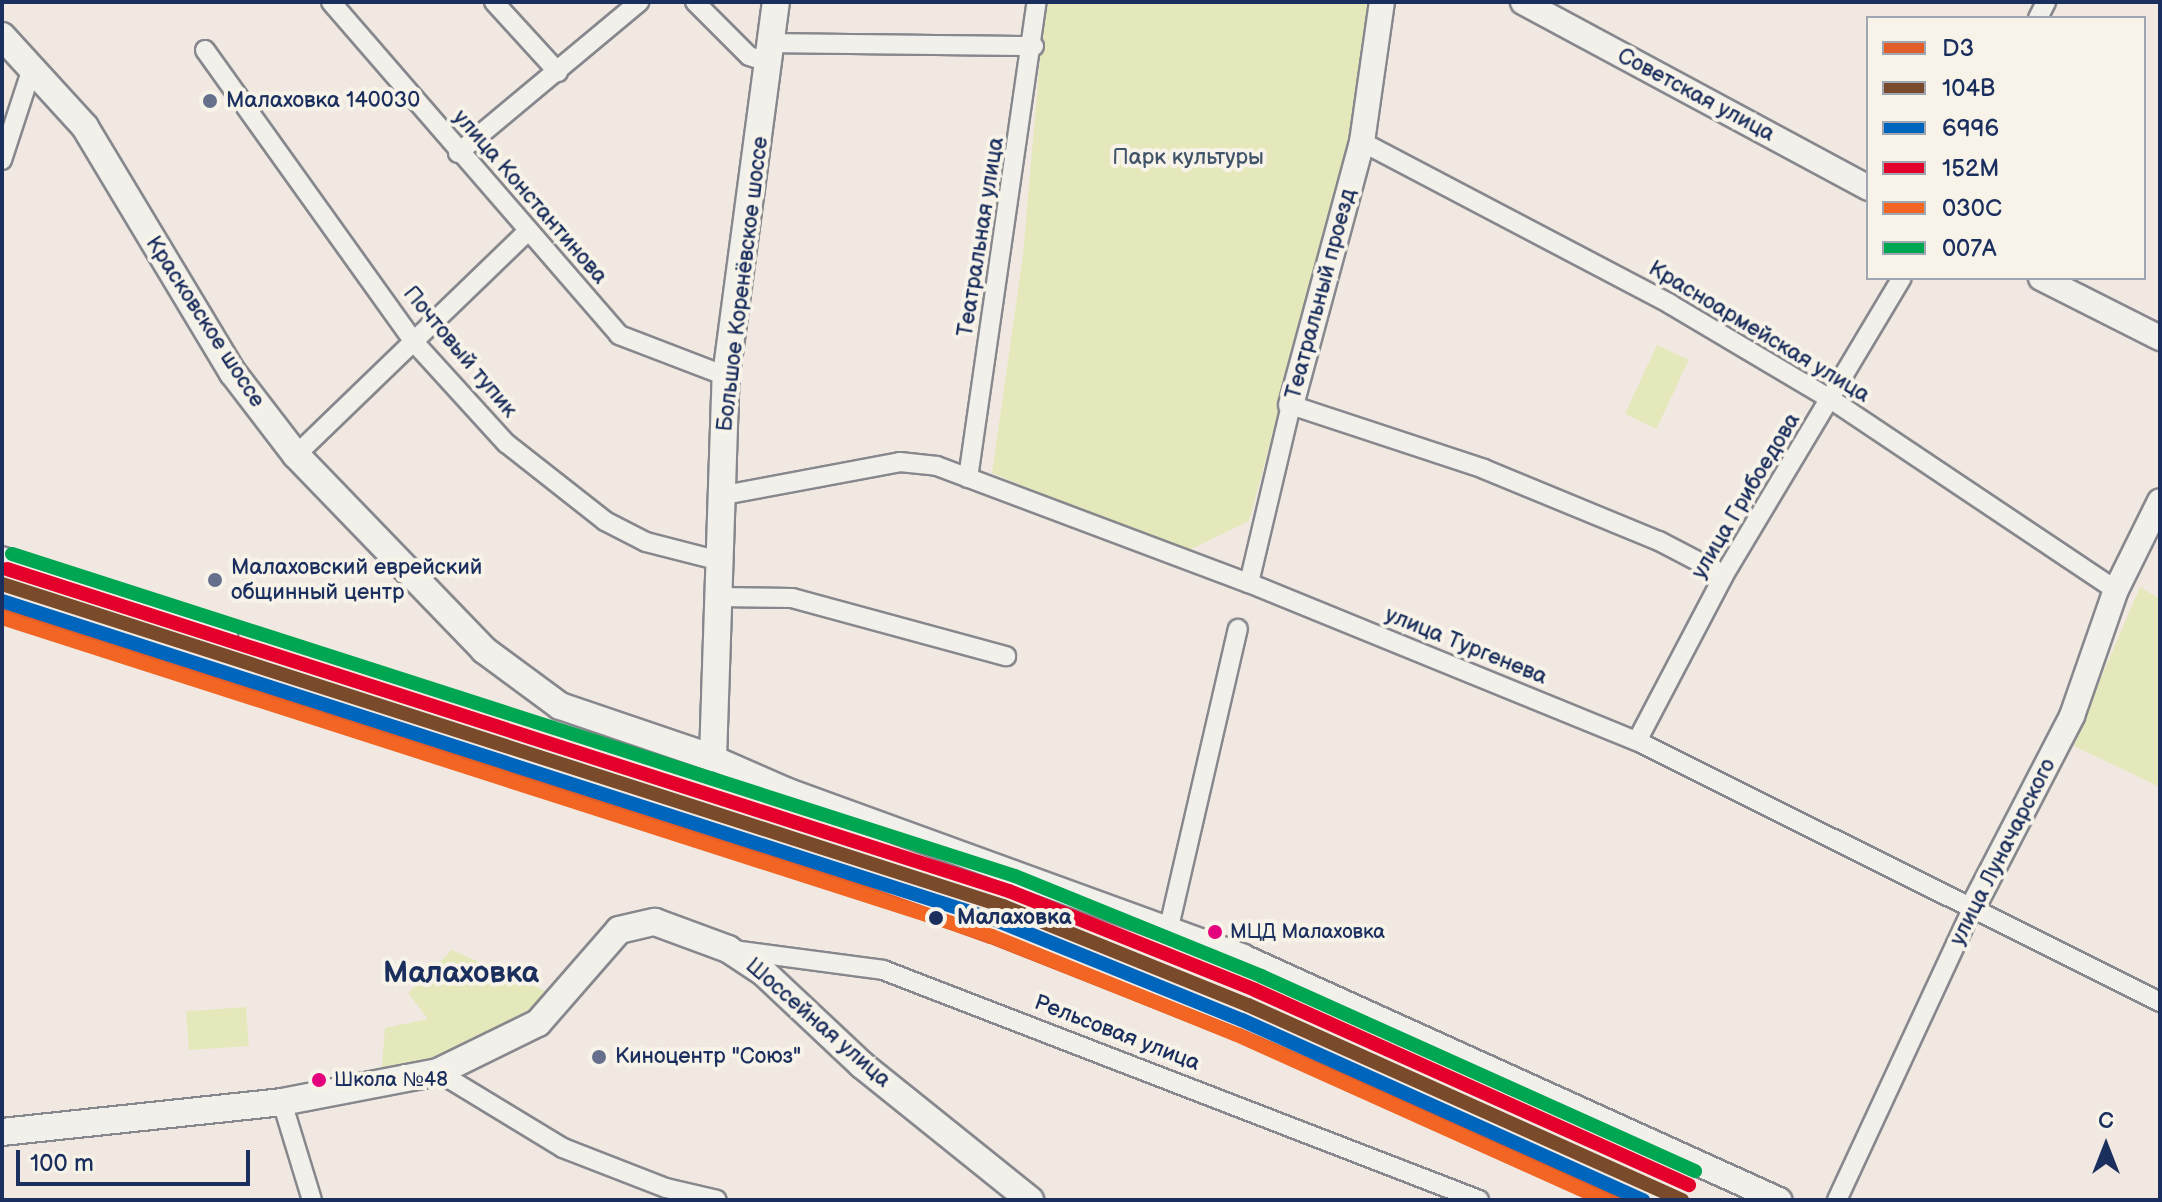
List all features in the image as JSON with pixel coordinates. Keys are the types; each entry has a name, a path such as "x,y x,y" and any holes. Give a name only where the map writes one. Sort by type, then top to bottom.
{"main road":[{"name":"Большое Коренёвское шоссе","path":"713,758 720,561 719,496 726,376 772,53 776,2"},
{"name":"Красковское шоссе","path":"2,36 85,127 233,373 296,455 484,650 522,682 586,716 713,758"},
{"name":"Шоссейная улица","path":"2,1132 282,1102 438,1072 538,1023 629,924 655,922 728,949 763,972 862,1065 1030,1200"}],"street":[{"name":"улица Константинова","path":"331,2 458,153 619,335 726,376"},
{"path":"494,2 558,72"},
{"path":"458,153 639,2"},
{"path":"695,2 749,56 1034,46"},
{"name":"Театральная улица","path":"968,478 1034,46 1037,2"},
{"name":"Театральный проезд","path":"1249,583 1291,405 1362,142 1382,2"},
{"name":"Советская улица","path":"1523,2 1866,187"},
{"name":"Почтовый тупик","path":"205,50 414,342 506,443 605,521 646,542 720,561"},
{"path":"2,160 32,68"},
{"name":"Красноармейская улица","path":"1362,142 1670,304 1832,400 2116,590"},
{"path":"296,455 527,232"},
{"name":"улица Грибоедова","path":"1637,741 1724,575 1832,400 1901,280"},
{"path":"2045,280 2160,338"},
{"path":"1291,405 1484,469 1659,541 1724,575"},
{"name":"улица Тургенева","path":"719,496 900,462 937,466 1249,583 1637,741 2160,1002"},
{"name":"улица Луначарского","path":"1837,1200 1972,909 2072,716 2116,590 2160,501"},
{"path":"2,556 228,633"},
{"path":"719,597 792,598 1006,656"},
{"path":"1169,927 1238,629"},
{"path":"713,758 788,791 1169,927 1779,1200"},
{"name":"Рельсовая улица","path":"728,949 883,970 1479,1200"},
{"path":"438,1072 563,1148 666,1188 717,1200"},
{"path":"282,1102 312,1200"}],"green space":[{"name":"Парк культуры","path":"1045,2 1378,2 1350,149 1249,521 1183,553 992,473 1023,255"},
{"path":"1657,345 1689,360 1657,429 1625,414"},
{"path":"2140,587 2160,599 2160,787 2072,745"},
{"path":"452,950 552,994 519,1026 439,1065 381,1077 385,1028 428,1019 408,993"},
{"path":"246,1007 249,1046 189,1050 186,1011"}],"transit line":[{"name":"007А","path":"12,554 1015,876 1261,976 1695,1171"},
{"name":"152М","path":"7,569 1009,891 1255,990 1689,1185"},
{"name":"104В","path":"2,584 1003,906 1248,1005 1682,1200"},
{"name":"6996","path":"2,601 998,921 1242,1020 1643,1200"},
{"name":"D3","path":"2,606 659,819 991,937 1239,1035 1621,1200"},
{"name":"030C","path":"2,618 992,936 1235,1034 1604,1200"}],"place":[{"name":"Малаховка 140030","path":"210,101"},
{"name":"Малаховский еврейский общинный центр","path":"215,580"},
{"name":"Малаховка","path":"936,918"},
{"name":"МЦД Малаховка","path":"1215,932"},
{"name":"Киноцентр \"Союз\"","path":"599,1057"},
{"name":"Школа №48","path":"319,1080"}],"district":[{"name":"Малаховка","path":"461,973"}]}
